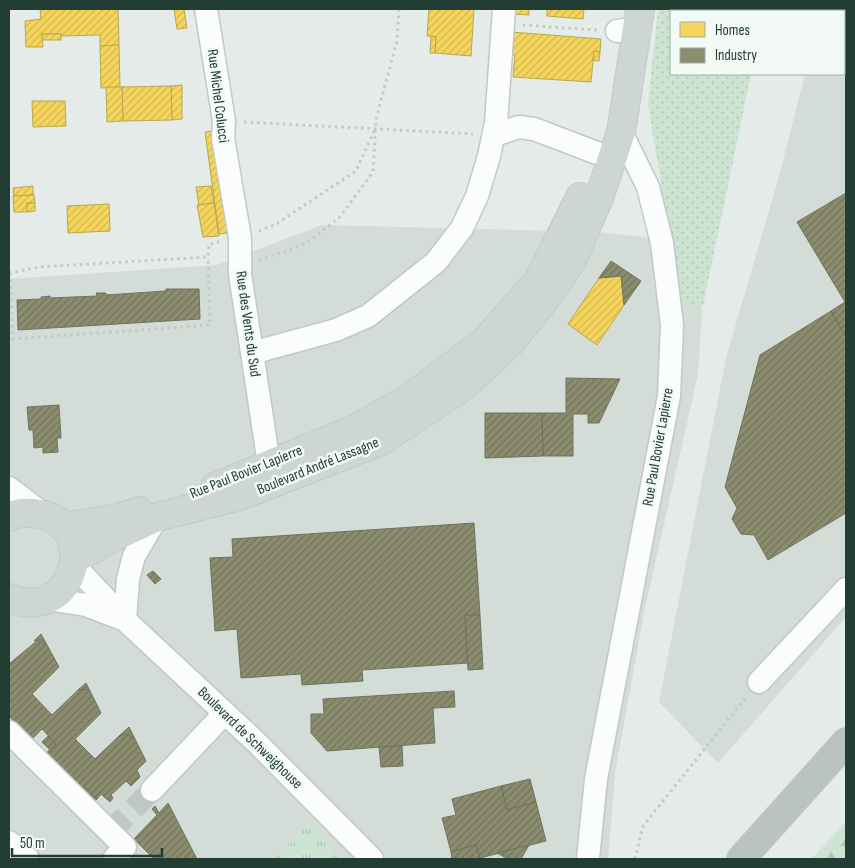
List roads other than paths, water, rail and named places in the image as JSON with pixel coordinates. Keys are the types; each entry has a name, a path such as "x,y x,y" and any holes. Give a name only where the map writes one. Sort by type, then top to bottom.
{"highway":[{"path":"741,859 846,742"}],"main road":[{"path":"621,132 629,19"},
{"name":"Rue Paul Bovier Lapierre","path":"9,518 27,512 53,521 123,516 206,491 354,429 402,402 484,342 539,280 587,182 606,125 629,19"},
{"name":"Boulevard André Lassagne","path":"74,562 157,517 240,496 381,441 464,386 511,342 572,262 600,198 621,132"},
{"path":"9,598 35,603 47,599 65,586 74,562 70,537 53,521"}],"street":[{"name":"Rue Michel Colucci","path":"206,9 224,121 223,138 231,184"},
{"path":"252,353 336,330 368,316 436,262 462,228 476,196 494,135 503,16"},
{"path":"494,135 519,127 534,129 597,153"},
{"name":"Rue Paul Bovier Lapierre","path":"588,859 596,779 669,396 672,326 662,243 648,188 621,132"},
{"name":"Rue des Vents du Sud","path":"231,184 240,238 240,262 252,353 269,464"},
{"path":"9,488 53,521"},
{"path":"125,620 128,579 134,556 157,517"},
{"name":"Boulevard de Schweighouse","path":"74,562 125,620 226,713 372,859"},
{"path":"759,682 846,589"},
{"name":"Boulevard de Schweighouse","path":"47,599 86,605 125,620"},
{"path":"152,790 226,713"},
{"path":"9,732 125,847 114,859"},
{"path":"9,842 28,859"}],"tunnel":[{"path":"110,832 152,790"}]}
